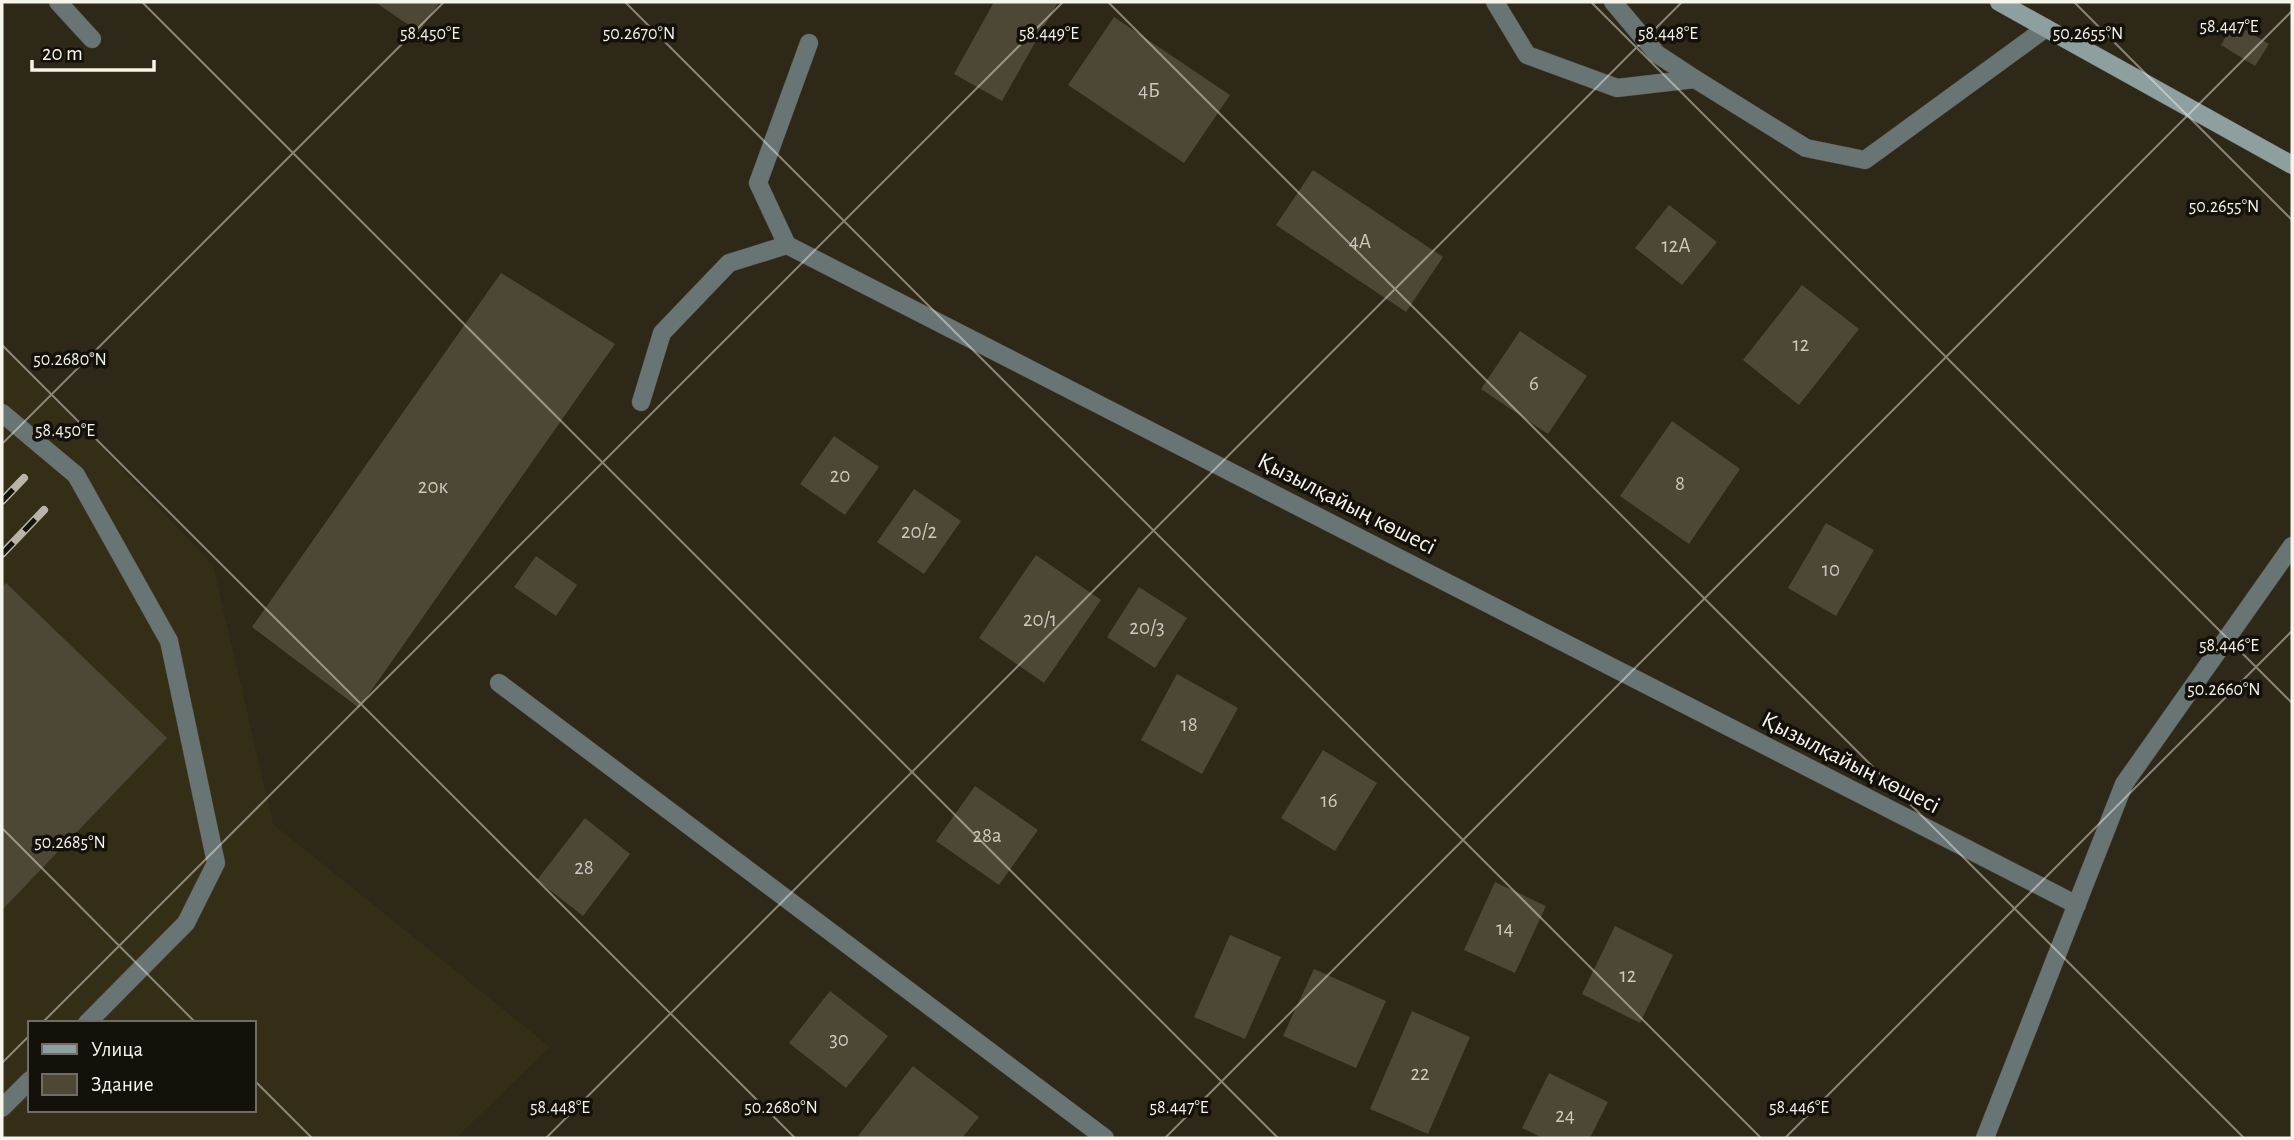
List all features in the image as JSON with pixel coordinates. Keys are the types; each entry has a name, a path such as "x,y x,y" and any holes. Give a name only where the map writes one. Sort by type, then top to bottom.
{"street":[{"path":"58,2 92,39"},
{"path":"1495,2 1527,55 1617,88 1695,79"},
{"path":"1613,2 1657,54 1695,79 1806,148 1865,160 2046,28"},
{"path":"1999,2 2292,164"},
{"path":"640,402 662,333 729,263 788,245 758,183 809,43"},
{"name":"Қызылқайың көшесі","path":"788,245 2077,905"},
{"path":"2,413 76,475 169,641 216,863 186,923 89,1021"},
{"path":"1985,1138 2124,784 2292,546"},
{"path":"499,683 1105,1138"},
{"path":"2,1108 28,1082"}],"shaded area":[{"path":"2,342 213,565 273,824 550,1047 456,1138 2,1138"}],"building":[{"path":"375,2 440,2 419,32"},
{"path":"994,2 1058,2 1002,101 954,74"},
{"path":"1114,17 1230,95 1184,163 1068,85"},
{"path":"2234,23 2269,44 2255,66 2221,45"},
{"path":"1313,170 1443,257 1406,312 1276,225"},
{"path":"1669,205 1717,242 1682,285 1635,248"},
{"path":"501,273 615,344 359,708 252,627"},
{"path":"1802,285 1859,329 1799,405 1743,360"},
{"path":"1520,331 1587,376 1548,434 1481,389"},
{"path":"1672,421 1740,469 1689,544 1620,496"},
{"path":"834,436 879,467 845,515 800,484"},
{"path":"914,489 961,521 924,574 877,542"},
{"path":"1826,523 1874,550 1836,616 1788,588"},
{"path":"1036,555 1101,600 1044,683 979,638"},
{"path":"536,556 577,585 556,616 514,587"},
{"path":"6,583 167,738 2,910 2,587"},
{"path":"1139,587 1187,618 1155,668 1107,637"},
{"path":"1177,674 1238,708 1202,774 1141,740"},
{"path":"1323,750 1377,783 1335,851 1281,818"},
{"path":"975,786 1038,830 999,885 936,841"},
{"path":"585,818 630,854 583,916 537,880"},
{"path":"1495,882 1546,906 1515,973 1464,950"},
{"path":"1615,926 1673,955 1640,1023 1582,994"},
{"path":"1230,935 1281,957 1245,1039 1194,1017"},
{"path":"1314,969 1386,1001 1356,1068 1283,1036"},
{"path":"830,991 888,1036 846,1088 789,1043"},
{"path":"1412,1011 1470,1037 1428,1134 1370,1109"},
{"path":"913,1066 979,1117 962,1138 858,1136"},
{"path":"1549,1073 1608,1102 1590,1138 1543,1138 1522,1128"}],"railway":[{"path":"2,501 24,478"},
{"path":"2,554 44,510"}]}
